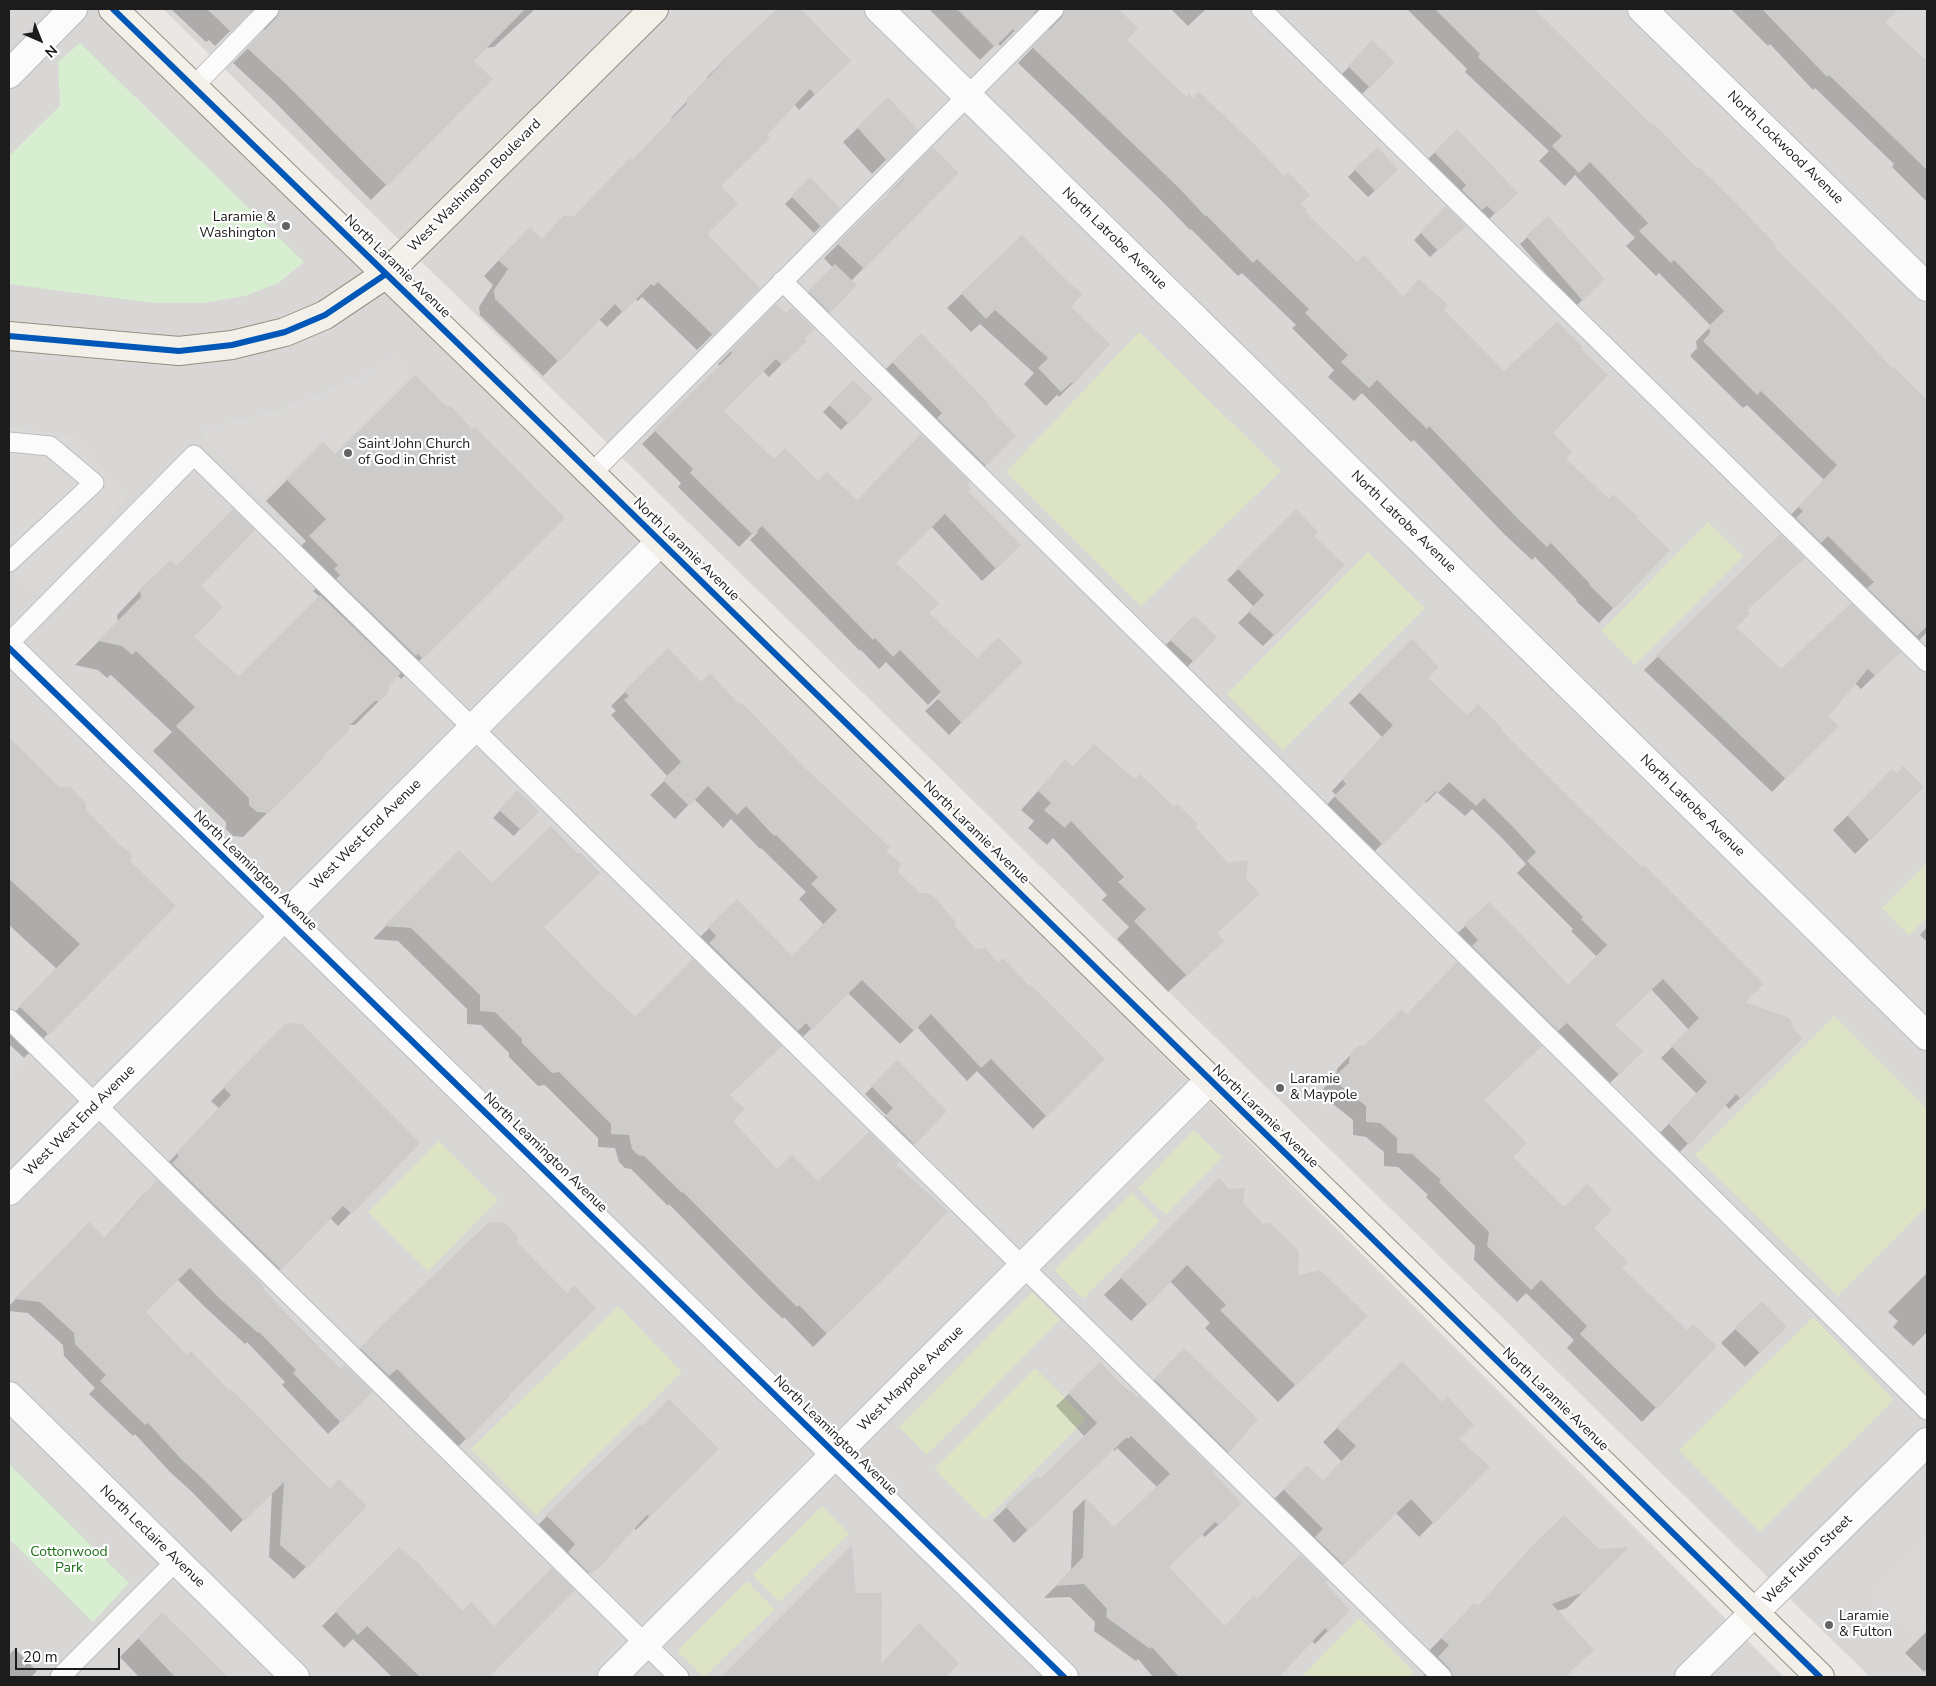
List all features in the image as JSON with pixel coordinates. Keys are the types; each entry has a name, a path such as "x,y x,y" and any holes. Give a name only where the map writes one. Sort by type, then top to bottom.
{"street":[{"path":"9,74 73,9"},
{"name":"North Laramie Avenue","path":"113,9 1820,1677"},
{"name":"West Washington Boulevard","path":"9,336 180,351 232,345 285,332 325,315 386,274 654,9"},
{"name":"North Latrobe Avenue","path":"879,9 1927,1036"},
{"name":"North Lockwood Avenue","path":"1642,9 1927,287"},
{"name":"West West End Avenue","path":"9,1191 660,542"},
{"name":"North Leamington Avenue","path":"9,648 1064,1677"},
{"name":"West Maypole Avenue","path":"612,1677 1210,1080"},
{"name":"North Leclaire Avenue","path":"9,1396 295,1677"},
{"name":"West Fulton Street","path":"1689,1677 1927,1442"}],"lane":[{"path":"193,86 269,9"},
{"path":"591,474 1054,9"},
{"path":"1261,9 1927,662"},
{"path":"782,281 1927,1410"},
{"path":"9,442 50,446 94,483 9,562"},
{"path":"9,643 194,455 1442,1677"},
{"path":"9,1019 679,1677"},
{"path":"60,1677 176,1561"}],"shaded area":[{"path":"9,9 118,9 1784,1677 9,1677"},
{"path":"163,9 1927,9 1927,1677 1870,1677"},
{"path":"394,357 410,374 335,449 323,437 265,494 201,436 204,428 279,410 362,376"},
{"path":"9,427 75,437 127,495 101,531 38,595 9,566"},
{"path":"9,1038 29,1059 9,1079"},
{"path":"1927,1534 1927,1620 1913,1634 1869,1591"}],"green space":[{"path":"80,43 304,262 278,283 245,296 203,303 153,303 9,284 9,156 60,106 58,62"},
{"path":"1139,332 1281,471 1141,606 1006,472"},
{"path":"1708,522 1743,556 1635,665 1601,631"},
{"path":"1368,552 1425,608 1283,750 1227,694"},
{"path":"1927,863 1927,917 1909,936 1882,908"},
{"path":"1834,1016 1927,1109 1927,1206 1838,1296 1695,1155"},
{"path":"1194,1130 1222,1157 1166,1215 1138,1188"},
{"path":"438,1141 498,1200 428,1271 368,1212"},
{"path":"1132,1193 1160,1221 1083,1299 1054,1270"},
{"path":"1032,1292 1060,1320 927,1455 899,1427"},
{"path":"618,1306 682,1372 536,1515 471,1449"},
{"path":"1813,1317 1894,1400 1760,1532 1679,1450"},
{"path":"1035,1368 1086,1419 985,1520 934,1469"},
{"name":"Cottonwood Park","path":"9,1464 129,1583 93,1622 9,1539"},
{"path":"822,1506 849,1534 779,1602 752,1575"},
{"path":"747,1581 775,1609 704,1677 677,1651"},
{"path":"1359,1618 1414,1672 1409,1677 1301,1677"}],"building":[{"path":"207,9 254,9 231,32"},
{"path":"280,9 525,9 474,61 493,79 387,186 286,84 247,48 277,17"},
{"path":"777,9 801,9 851,61 815,95 810,89 767,135 770,138 721,186 738,204 707,234 760,288 713,335 658,282 654,286 651,284 623,313 615,304 559,362 495,299 494,290 508,269 498,260 530,227 542,239 563,216 574,216 687,103 685,101 723,62 721,61"},
{"path":"957,9 1038,9 1015,32 1013,29 995,47"},
{"path":"1065,9 1118,9 1138,28 1127,40 1186,97 1189,93 1193,98 1199,92 1254,144 1284,176 1288,172 1310,195 1301,203 1307,210 1305,212 1357,262 1364,255 1403,296 1419,279 1448,305 1444,310 1504,371 1557,322 1583,347 1581,349 1608,375 1553,433 1572,452 1566,459 1609,499 1613,494 1670,550 1614,609 1589,585 1551,543 1547,547 1519,520 1429,426 1427,429 1377,380 1369,388 1341,362 1348,355 1305,313 1309,309 1257,259 1253,263 1179,188 1032,47 1062,17"},
{"path":"1435,9 1534,9 1652,125 1653,123 1697,168 1699,167 1733,200 1777,246 1775,248 1841,313 1893,369 1894,367 1927,400 1927,626 1917,636 1867,588 1874,582 1828,536 1821,543 1796,518 1803,511 1798,507 1837,465 1761,391 1757,395 1703,341 1710,333 1709,326 1724,311 1674,260 1671,263 1639,231 1648,223 1590,162 1579,173 1552,146 1562,136 1478,57 1480,54"},
{"path":"1762,9 1899,9 1885,22 1927,62 1927,170 1829,75 1827,77"},
{"path":"1372,40 1395,62 1370,88 1348,66"},
{"path":"888,97 918,130 887,161 857,127"},
{"path":"1457,129 1518,193 1496,214 1487,206 1482,210 1462,190 1466,185 1434,152"},
{"path":"933,147 959,173 864,269 837,243 904,179 902,177"},
{"path":"1378,147 1398,170 1375,191 1354,169"},
{"path":"810,177 840,208 821,227 791,196"},
{"path":"1446,206 1466,226 1438,251 1420,232"},
{"path":"1548,216 1605,279 1583,301 1526,236"},
{"path":"1022,235 1082,294 1071,307 1110,344 1074,384 1072,382 1061,392 1038,368 1048,358 995,310 986,319 961,293"},
{"path":"835,264 857,285 830,313 808,291"},
{"path":"776,304 786,313 792,307 814,329 804,339 807,341 782,365 776,359 724,411 774,459 785,448 818,481 827,472 857,500 921,434 970,482 967,485 971,489 968,491 1021,545 996,569 945,514 896,563 939,603 929,613 977,658 998,637 1023,662 962,723 937,698 942,693 900,650 893,657 875,638 873,640 762,526 753,535 690,473 693,469 654,430 732,353 730,351"},
{"path":"921,333 990,405 988,406 1016,436 986,466 937,418 942,413 892,362"},
{"path":"415,375 446,406 451,406 472,429 475,427 565,518 423,659 418,654 416,656 336,579 340,575 334,569 338,565 309,536 326,519 286,479 323,442 335,454"},
{"path":"853,380 873,399 849,424 829,405"},
{"path":"233,509 255,530 201,586 223,607 194,637 239,676 320,595 401,673 389,686 388,693 380,701 375,701 349,726 348,732 269,813 257,812 249,805 249,798 176,726 195,707 136,651 132,655 122,646 98,641 141,597 140,589 171,560 176,566"},
{"path":"1296,509 1318,532 1314,536 1345,565 1275,636 1248,611 1264,595 1237,568"},
{"path":"1780,534 1805,558 1747,610 1750,614 1736,627 1781,669 1851,603 1901,652 1875,676 1868,669 1828,717 1839,726 1786,779 1656,655"},
{"path":"1194,615 1217,637 1194,662 1170,640"},
{"path":"1412,639 1439,667 1428,678 1467,715 1478,704 1502,728 1501,730 1584,812 1642,867 1644,865 1764,984 1745,1002 1790,1018 1794,1030 1803,1038 1741,1099 1736,1094 1689,1145 1668,1123 1707,1082 1671,1046 1699,1018 1663,979 1615,1025 1643,1051 1619,1075 1567,1023 1558,1031 1472,946 1478,940 1464,925 1489,902 1568,985 1607,945 1581,919 1583,917 1527,861 1536,852 1484,798 1476,806 1449,782 1438,793 1436,791 1383,845 1334,796 1346,784 1342,779 1393,725 1359,692"},
{"path":"668,648 701,682 710,673 739,704 741,702 804,767 890,847 886,851 901,864 898,872 920,893 929,893 935,898 955,921 955,926 976,949 985,948 998,962 1003,958 1031,988 1032,986 1105,1059 1047,1117 991,1059 981,1068 931,1014 914,1031 862,980 812,1030 806,1023 798,1031 709,943 716,936 708,927 737,899 792,956 837,910 811,884 818,877 776,835 774,836 746,806 737,815 708,786 689,806 663,780 681,762 624,700 629,696 624,691"},
{"path":"9,737 59,787 70,787 86,803 86,810 132,855 130,861 176,906 49,1035 19,1006 80,944 9,879"},
{"path":"1094,744 1135,779 1140,774 1174,807 1177,804 1198,824 1195,827 1228,863 1248,860 1246,879 1260,894 1217,933 1224,941 1187,976 1134,921 1146,909 1118,882 1124,877 1071,821 1065,828 1044,810 1051,803 1038,791 1065,759 1073,766"},
{"path":"1903,766 1924,787 1870,841 1847,815 1892,769 1897,773"},
{"path":"517,790 539,811 521,830 499,810"},
{"path":"551,826 578,854 580,852 600,873 544,927 609,993 635,1017 693,959 782,1046 730,1095 745,1109 733,1121 777,1169 792,1155 818,1181 869,1132 899,1162 896,1165 948,1211 903,1260 827,1334 799,1305 797,1307 683,1192 644,1156 638,1155 632,1149 629,1135 611,1134 611,1124 559,1072 552,1073 495,1012 480,1011 480,995 411,928 384,926 459,850 492,883"},
{"path":"1457,962 1542,1046 1484,1100 1527,1143 1513,1157 1564,1207 1587,1184 1612,1210 1594,1228 1628,1262 1622,1268 1687,1330 1693,1324 1717,1346 1657,1409 1580,1334 1587,1326 1541,1280 1531,1290 1487,1246 1489,1232 1439,1182 1441,1180 1412,1154 1397,1153 1397,1138 1380,1123 1366,1122 1366,1106 1332,1079 1349,1063 1350,1054 1359,1045 1365,1045 1402,1009 1407,1014"},
{"path":"286,1023 302,1024 420,1143 352,1214 343,1206 281,1270 172,1163 179,1156 176,1153 231,1095 223,1087"},
{"path":"897,1060 947,1111 915,1145 885,1116 893,1108 871,1086"},
{"path":"1219,1178 1229,1189 1245,1188 1243,1203 1263,1224 1270,1223 1299,1251 1298,1275 1320,1270 1368,1316 1296,1386 1220,1310 1226,1305 1187,1265 1148,1305 1120,1277"},
{"path":"157,1180 265,1287 263,1289 314,1343 341,1369 345,1365 373,1392 341,1423 293,1373 296,1370 259,1332 219,1298 190,1268 146,1312 187,1355 191,1351 230,1391 231,1389 330,1489 339,1479 367,1506 307,1568 280,1545 284,1482 244,1521 182,1460 148,1423 145,1425 100,1381 106,1375 75,1344 74,1333 40,1302 14,1299 89,1222 105,1238"},
{"path":"489,1222 505,1223 519,1238 516,1241 567,1293 574,1285 596,1308 467,1440 397,1369 389,1376 360,1348"},
{"path":"1762,1301 1787,1327 1760,1353 1734,1328"},
{"path":"1184,1348 1258,1419 1229,1453 1154,1379"},
{"path":"1402,1361 1442,1402 1447,1396 1474,1425 1459,1439 1490,1467 1434,1524 1411,1499 1344,1565 1315,1537 1323,1529 1283,1489 1307,1465 1323,1480 1356,1446 1336,1427"},
{"path":"1100,1362 1128,1392 1130,1390 1137,1397 1138,1395 1214,1470 1212,1472 1242,1503 1219,1525 1215,1522 1169,1567 1225,1626 1254,1595 1257,1599 1300,1554 1328,1581 1325,1583 1350,1610 1329,1632 1325,1628 1279,1677 1179,1677 1152,1647 1150,1649 1106,1617 1107,1609 1084,1584 1055,1586 1083,1557 1085,1497 1114,1527 1170,1474 1131,1436 1128,1439 1127,1437 1028,1531 1005,1506 1036,1477 1041,1478 1097,1423 1068,1393"},
{"path":"669,1399 719,1449 650,1517 647,1515 597,1570 590,1574 568,1552 575,1544 546,1515 639,1425 643,1425"},
{"path":"1564,1515 1599,1549 1629,1547 1584,1592 1552,1604 1594,1650 1565,1677 1453,1677 1450,1669 1438,1657 1449,1645 1441,1638 1474,1603 1478,1606 1533,1545"},
{"path":"852,1545 856,1593 882,1593 881,1664 919,1623 959,1663 946,1677 721,1677"},
{"path":"399,1547 422,1566 463,1611 471,1602 494,1626 552,1568 575,1590 489,1677 420,1677 367,1626 358,1635 335,1611"},
{"path":"162,1612 228,1677 175,1677 138,1638"}],"cycle path":[{"path":"113,9 512,396 1820,1677"},
{"path":"9,336 179,351 232,345 285,332 325,315 386,274"},
{"path":"9,648 1064,1677"}],"place":[{"name":"Laramie & Washington","path":"286,226"},
{"name":"Saint John Church of God in Christ","path":"348,453"},
{"name":"Laramie & Maypole","path":"1280,1088"},
{"name":"Laramie & Fulton","path":"1829,1625"}]}
